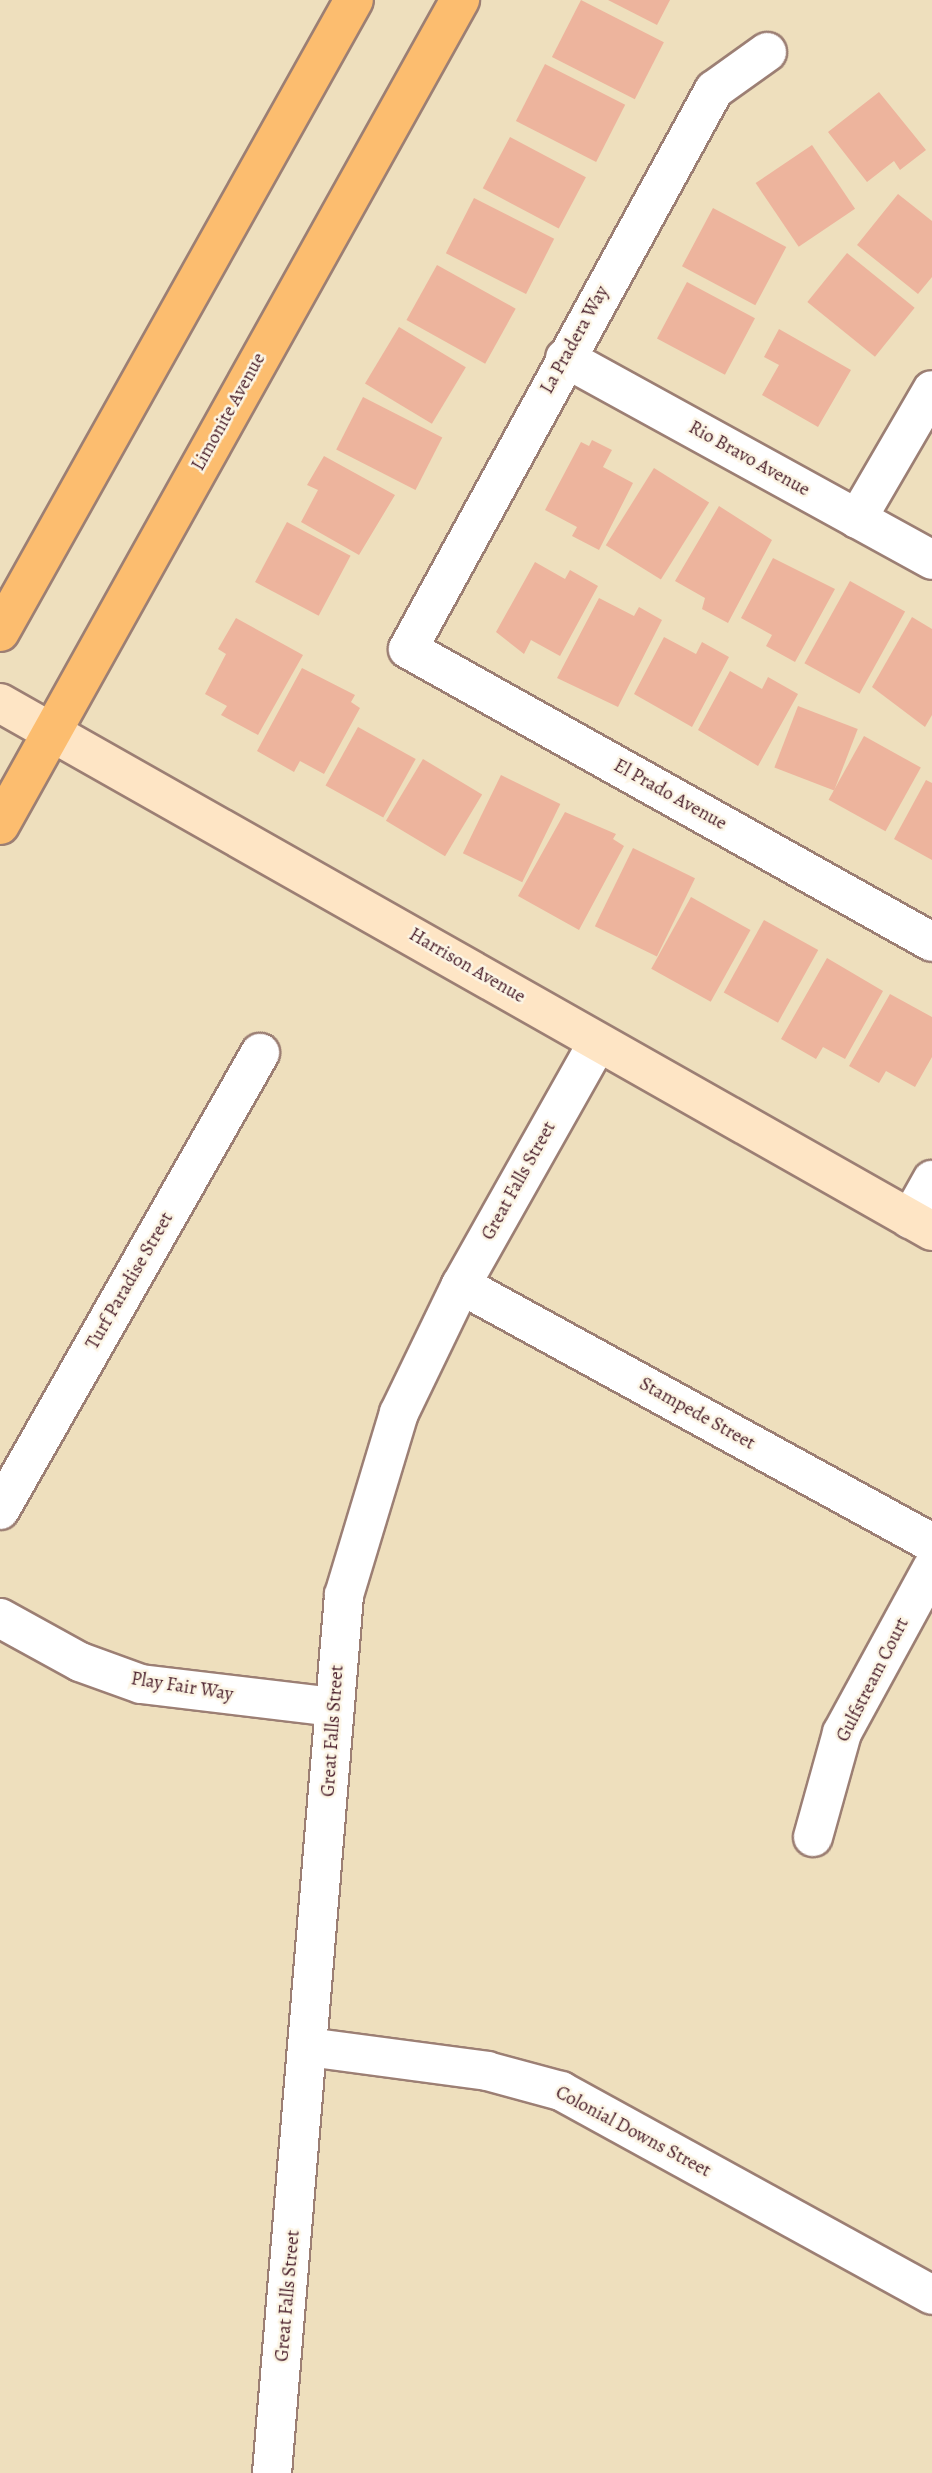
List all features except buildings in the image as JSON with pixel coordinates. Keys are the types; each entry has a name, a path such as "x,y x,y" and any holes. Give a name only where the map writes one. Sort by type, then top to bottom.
{"main road":[{"path":"0,632 354,0"},
{"name":"Limonite Avenue","path":"0,825 460,0"}],"street":[{"name":"La Pradera Way","path":"408,649 714,90 767,52"},
{"name":"Rio Bravo Avenue","path":"565,358 932,560"},
{"path":"857,519 932,390"},
{"name":"El Prado Avenue","path":"408,649 932,942"},
{"name":"Harrison Avenue","path":"0,703 514,992 596,1045 921,1225"},
{"name":"Great Falls Street","path":"272,2473 344,1595 365,1518 399,1413 461,1285 596,1045"},
{"name":"Turf Paradise Street","path":"0,1510 260,1053"},
{"path":"921,1225 932,1180"},
{"name":"Stampede Street","path":"461,1285 932,1543"},
{"name":"Gulfstream Court","path":"813,1837 842,1733 932,1568"},
{"name":"Play Fair Way","path":"0,1618 80,1662 141,1684 335,1707"},
{"name":"Colonial Downs Street","path":"308,2047 487,2071 561,2091 932,2295"}]}
